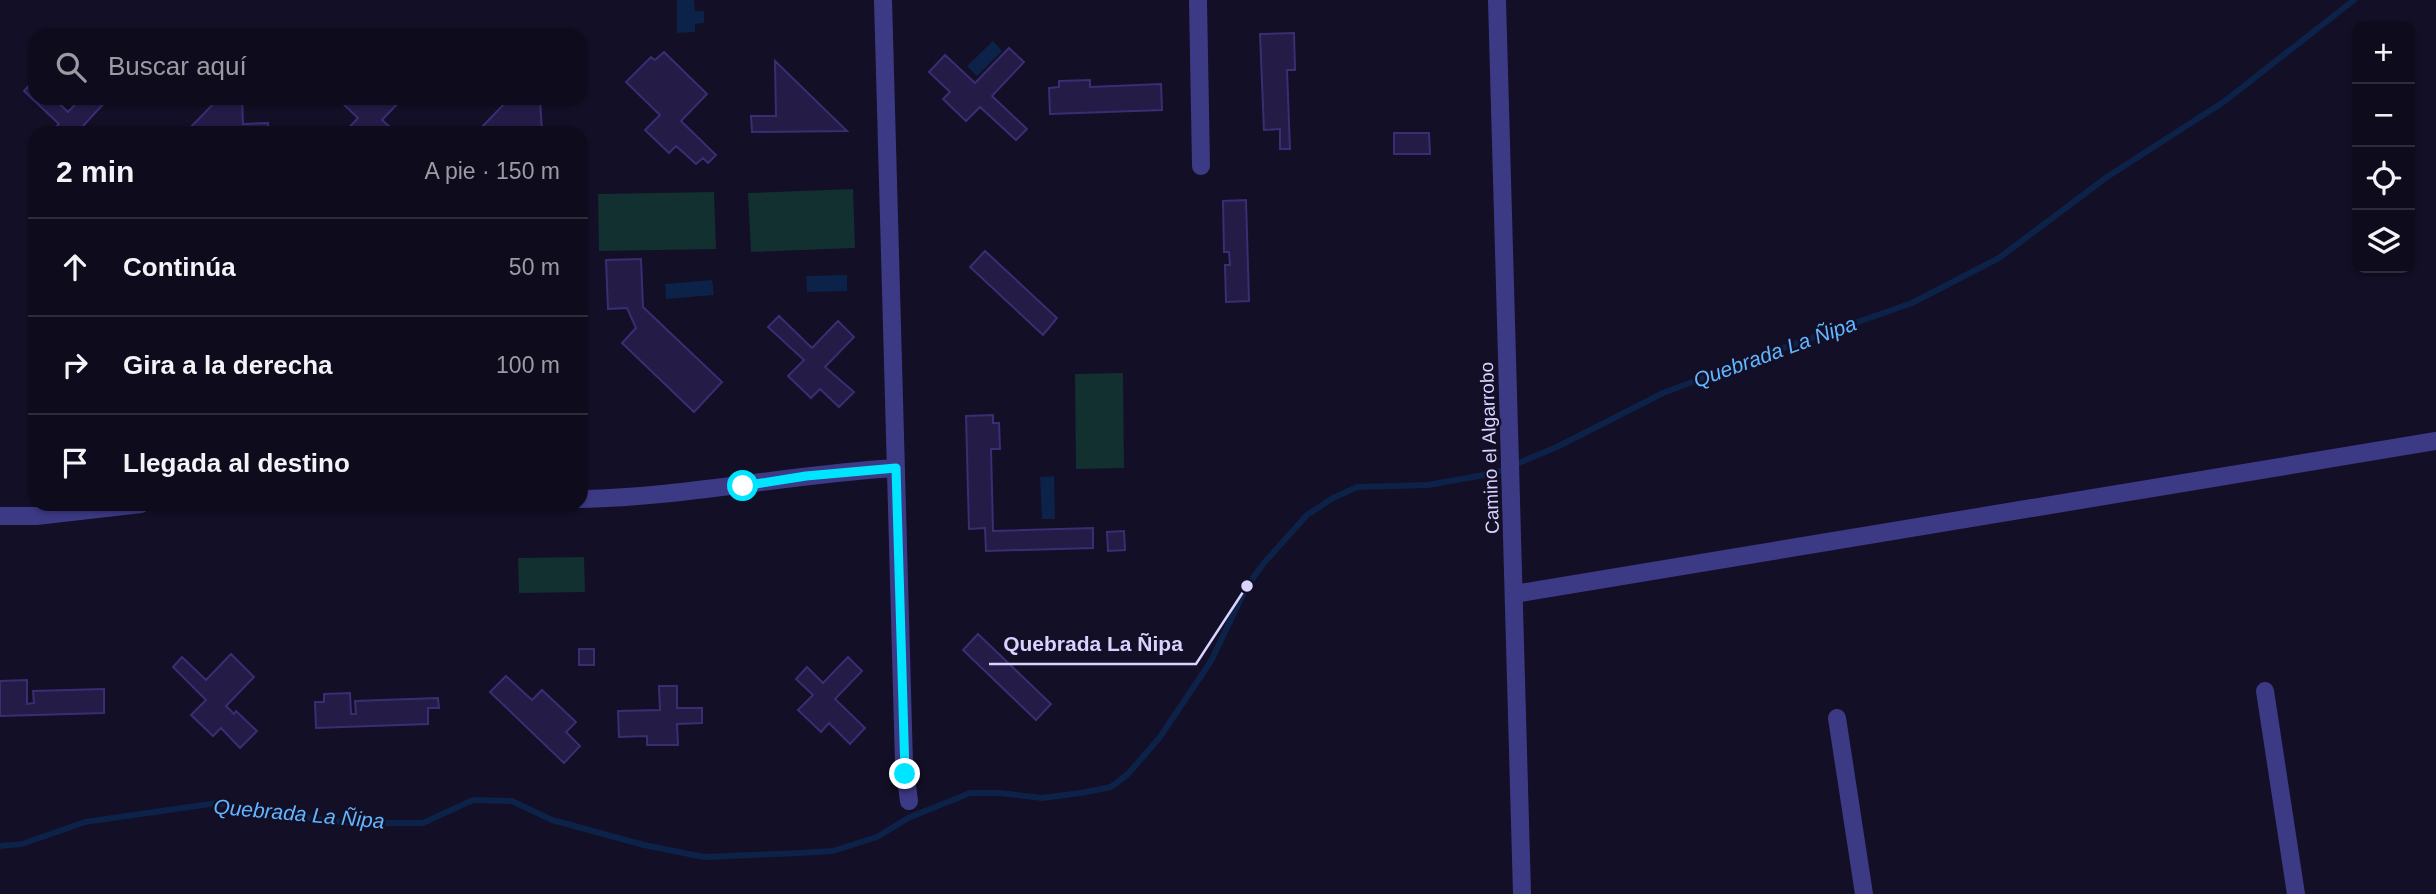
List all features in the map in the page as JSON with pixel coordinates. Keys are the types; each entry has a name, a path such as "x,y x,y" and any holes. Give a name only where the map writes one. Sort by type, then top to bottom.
{"street":[{"path":"883,0 904,763 909,801"},
{"path":"1198,0 1201,166"},
{"name":"Camino el Algarrobo","path":"1497,0 1522,894"},
{"path":"1514,594 2436,442"},
{"path":"588,499 674,494 896,468"},
{"path":"0,516 82,511"},
{"path":"2265,691 2296,894"},
{"path":"1837,718 1864,894"}],"green space":[{"path":"853,189 855,248 751,252 748,193"},
{"path":"714,192 716,249 599,251 598,194"},
{"path":"1123,373 1124,468 1076,469 1075,374"},
{"path":"584,557 585,592 519,593 518,558"}],"water":[{"path":"677,0 694,0 695,11 704,11 704,23 695,24 695,32 677,33"},
{"path":"993,41 1002,51 977,76 967,66"},
{"path":"847,275 847,291 807,292 806,276"},
{"path":"712,280 714,295 666,299 665,284"},
{"path":"1054,476 1055,519 1042,519 1040,477"}],"building":[{"path":"1294,33 1295,70 1287,70 1290,149 1280,149 1280,129 1264,130 1260,34"},
{"path":"1009,48 1024,62 992,96 1027,129 1016,140 980,107 966,121 943,99 950,92 929,72 945,55 975,83"},
{"path":"664,52 707,94 681,121 716,155 708,163 703,158 696,164 676,146 669,153 645,130 660,115 626,82 651,57 655,60"},
{"path":"775,61 847,131 752,132 751,116 776,116"},
{"path":"1090,80 1090,87 1161,84 1162,110 1050,114 1049,88 1059,87 1059,81"},
{"path":"39,105 60,105 68,112 74,105 102,105 83,126 57,126 59,124"},
{"path":"212,105 242,105 243,124 268,123 268,126 192,126"},
{"path":"344,105 396,105 382,120 389,126 351,126 358,118"},
{"path":"503,105 540,105 542,126 483,126"},
{"path":"1394,133 1429,133 1430,154 1394,154"},
{"path":"1246,200 1249,301 1226,302 1225,265 1230,265 1229,252 1224,252 1223,201"},
{"path":"985,251 1057,318 1043,335 970,267"},
{"path":"641,259 643,307 722,382 694,412 622,343 636,328 627,308 608,309 606,260"},
{"path":"779,316 812,348 838,321 854,337 825,367 854,392 839,407 820,389 811,398 788,376 804,360 768,327"},
{"path":"993,415 993,423 999,423 1000,449 991,449 993,531 1093,528 1093,548 986,551 985,528 969,529 966,416"},
{"path":"1124,531 1125,550 1108,551 1107,532"},
{"path":"978,634 1051,704 1036,720 963,650"},
{"path":"579,649 594,649 594,665 579,665"},
{"path":"231,654 254,677 226,706 234,714 236,711 257,731 240,748 221,728 213,736 191,715 206,700 173,667 182,657 206,680"},
{"path":"848,657 862,671 835,699 865,728 850,744 829,723 821,732 798,710 813,695 796,679 807,667 823,683"},
{"path":"506,676 532,700 542,690 576,722 566,732 580,746 564,763 490,692"},
{"path":"27,680 27,704 34,703 33,691 104,689 104,713 0,716 0,681"},
{"path":"659,686 677,686 677,708 702,708 702,723 677,724 678,745 647,745 647,736 619,737 618,711 660,710"},
{"path":"350,693 351,714 356,714 355,701 438,698 439,708 428,708 428,724 316,728 315,702 324,702 324,694"}],"waterway":[{"name":"Quebrada La Ñipa","path":"0,846 22,844 85,822 217,803 282,815 351,823 423,823 473,800 512,801 552,820 644,845 704,857 800,853 833,851 877,837 908,818 970,793 1042,798 1111,787 1128,774 1160,737 1211,661 1247,586 1264,563 1307,515 1333,498 1357,487 1428,485 1495,473 1559,446 1663,393 1912,303 1999,258 2107,177 2225,101 2354,0"}],"place":[{"name":"Quebrada La Ñipa","path":"1247,586"}],"route":[{"path":"743,486 806,476 896,468 905,774"}]}
